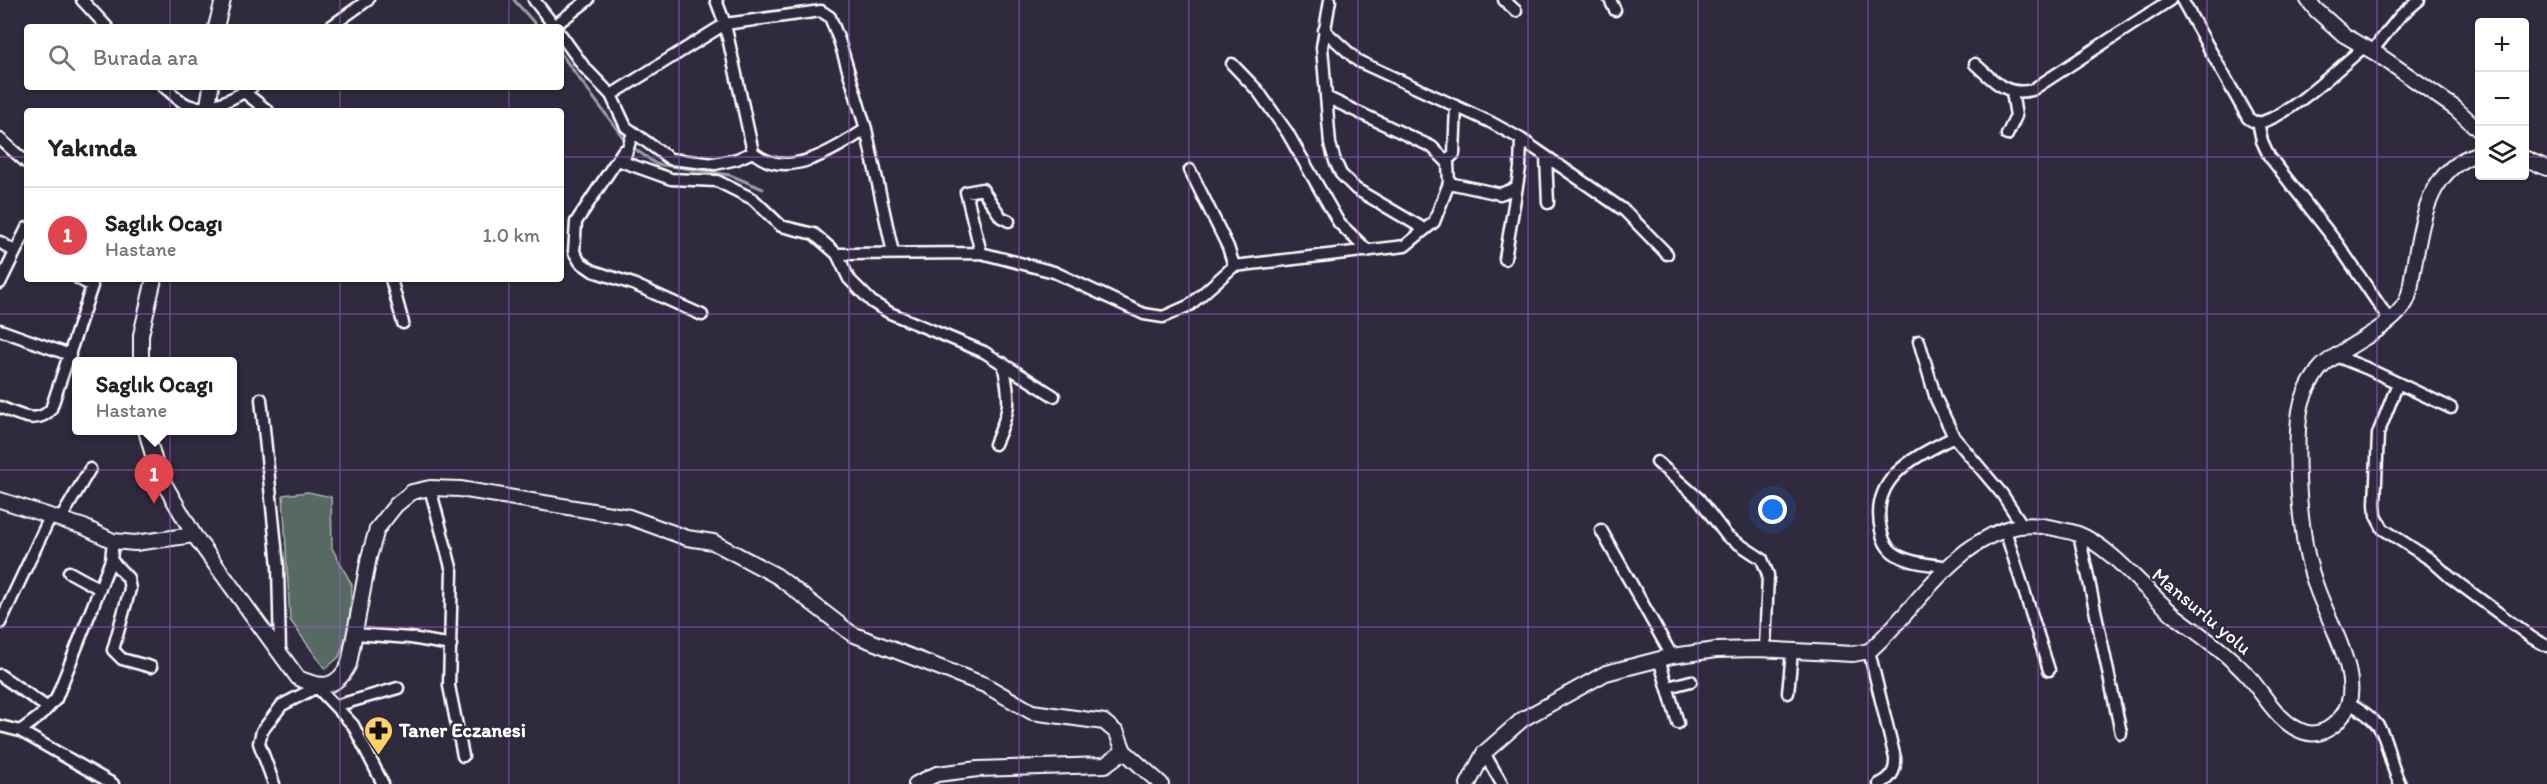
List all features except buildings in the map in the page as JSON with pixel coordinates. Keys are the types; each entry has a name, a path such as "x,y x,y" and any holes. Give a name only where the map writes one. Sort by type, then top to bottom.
{"street":[{"path":"82,0 104,24"},
{"path":"217,24 223,0"},
{"path":"334,24 368,0"},
{"path":"534,0 552,24"},
{"path":"557,24 588,0"},
{"path":"716,0 725,24 753,152 761,159 783,165 798,163 844,143 866,129"},
{"path":"1330,0 1322,47 1330,144 1341,174 1356,189 1424,229"},
{"path":"1504,0 1516,11"},
{"path":"1975,64 2001,88 2012,92 2032,90 2170,0"},
{"path":"2182,0 2248,118 2258,122 2285,112 2368,49 2419,0"},
{"path":"2308,0 2344,35 2455,108 2475,126"},
{"path":"611,94 725,24 814,10 826,13 830,16 839,39 866,129 893,253"},
{"path":"1324,30 1358,61 1456,106 1521,140 1625,211 1667,254"},
{"path":"564,39 584,67 611,94 626,127 670,159 715,164 737,159 753,152"},
{"path":"1232,64 1258,91 1287,132 1340,223 1368,251"},
{"path":"168,90 187,105 208,108 248,90 265,108"},
{"path":"208,108 211,90"},
{"path":"2007,135 2016,116 2012,92"},
{"path":"837,254 981,252 1054,272 1144,314 1163,317 1190,305 1234,266 1405,246 1434,222 1449,183 1446,161 1432,147 1326,97"},
{"path":"1446,161 1454,154 1456,106"},
{"path":"2258,122 2262,141 2269,156 2337,243 2390,321"},
{"path":"633,133 623,162 671,178 717,181 753,198 782,226 814,234 837,254 849,279 858,291 872,302 890,313 984,352 1054,396"},
{"path":"0,139 24,160"},
{"path":"1505,259 1520,168 1521,140"},
{"path":"628,144 576,222 574,252 580,262 593,272 633,284 702,315"},
{"path":"2400,784 2382,729 2370,714 2349,702 2350,680 2342,651 2315,585 2303,531 2298,454 2300,409 2308,388 2320,368 2399,313 2408,299 2424,210 2432,193 2440,179 2455,165 2475,154"},
{"path":"1546,157 1548,202"},
{"path":"2529,160 2547,168"},
{"path":"1190,170 1228,248 1234,266"},
{"path":"1449,183 1500,194 1516,188"},
{"path":"981,252 966,192 982,189 1001,217 1009,222"},
{"path":"0,242 20,250 0,283"},
{"path":"0,407 28,418 39,418 51,409 92,286 85,282"},
{"path":"141,357 141,335 153,282"},
{"path":"392,282 403,323"},
{"path":"0,330 70,355"},
{"path":"1919,340 1936,399 1954,437 2002,494 2023,526"},
{"path":"2336,356 2451,408"},
{"path":"995,444 1006,419 1010,402 1003,363"},
{"path":"2398,383 2378,434 2375,504 2378,523 2383,529 2431,560 2450,577 2540,644 2547,646"},
{"path":"261,399 278,566 280,652"},
{"path":"147,435 158,473 194,536 298,678 317,687 353,725 383,784"},
{"path":"1949,567 1910,560 1898,556 1889,549 1883,540 1880,513 1883,496 1891,478 1911,459 1954,437"},
{"path":"1657,462 1699,499 1727,536 1762,559 1768,575 1765,649"},
{"path":"0,623 55,518 90,469"},
{"path":"430,488 452,571 449,686 463,756"},
{"path":"270,782 260,743 262,731 282,705 317,687 332,683 344,675 349,664 369,557 377,529 396,505 412,492 430,488 460,489 629,517 687,538 713,542 777,576 852,634 985,685 1032,712 1104,722 1117,733 1124,751 1161,784"},
{"path":"0,500 84,527 113,541 135,543 194,536"},
{"name":"Mansurlu yolu","path":"1869,651 1939,574 1980,542 2005,530 2042,525 2079,534 2098,545 2172,613 2232,660 2290,725 2303,732 2315,734 2325,731 2342,717 2349,702"},
{"path":"1601,530 1665,657 1668,687 1678,723"},
{"path":"2005,530 2049,670"},
{"path":"2079,534 2121,733"},
{"path":"20,731 56,699 111,560 113,541"},
{"path":"111,560 128,578 130,589 113,650 122,658 151,668"},
{"path":"69,572 100,589"},
{"path":"355,634 411,638 451,645"},
{"path":"1468,784 1484,753 1523,719 1606,673 1665,657 1716,650 1765,649 1852,654 1869,651 1895,758 1896,784"},
{"path":"1788,693 1792,651"},
{"path":"0,675 48,708"},
{"path":"1668,687 1691,681"},
{"path":"335,706 398,688"},
{"path":"0,726 20,731 112,784"},
{"path":"916,784 937,774 978,769 1105,765 1124,751"},
{"path":"1484,753 1502,784"},
{"path":"1879,784 1885,782 1894,771"}],"green space":[{"path":"308,492 331,497 332,548 352,585 349,628 339,657 325,669 290,620 283,495"}],"waterway":[{"path":"514,0 535,24"},
{"path":"564,58 628,144 656,164 730,175 763,189"}],"place":[{"name":"Saglık Ocagı","path":"154,504"},
{"name":"Taner Eczanesi","path":"378,756"}]}
